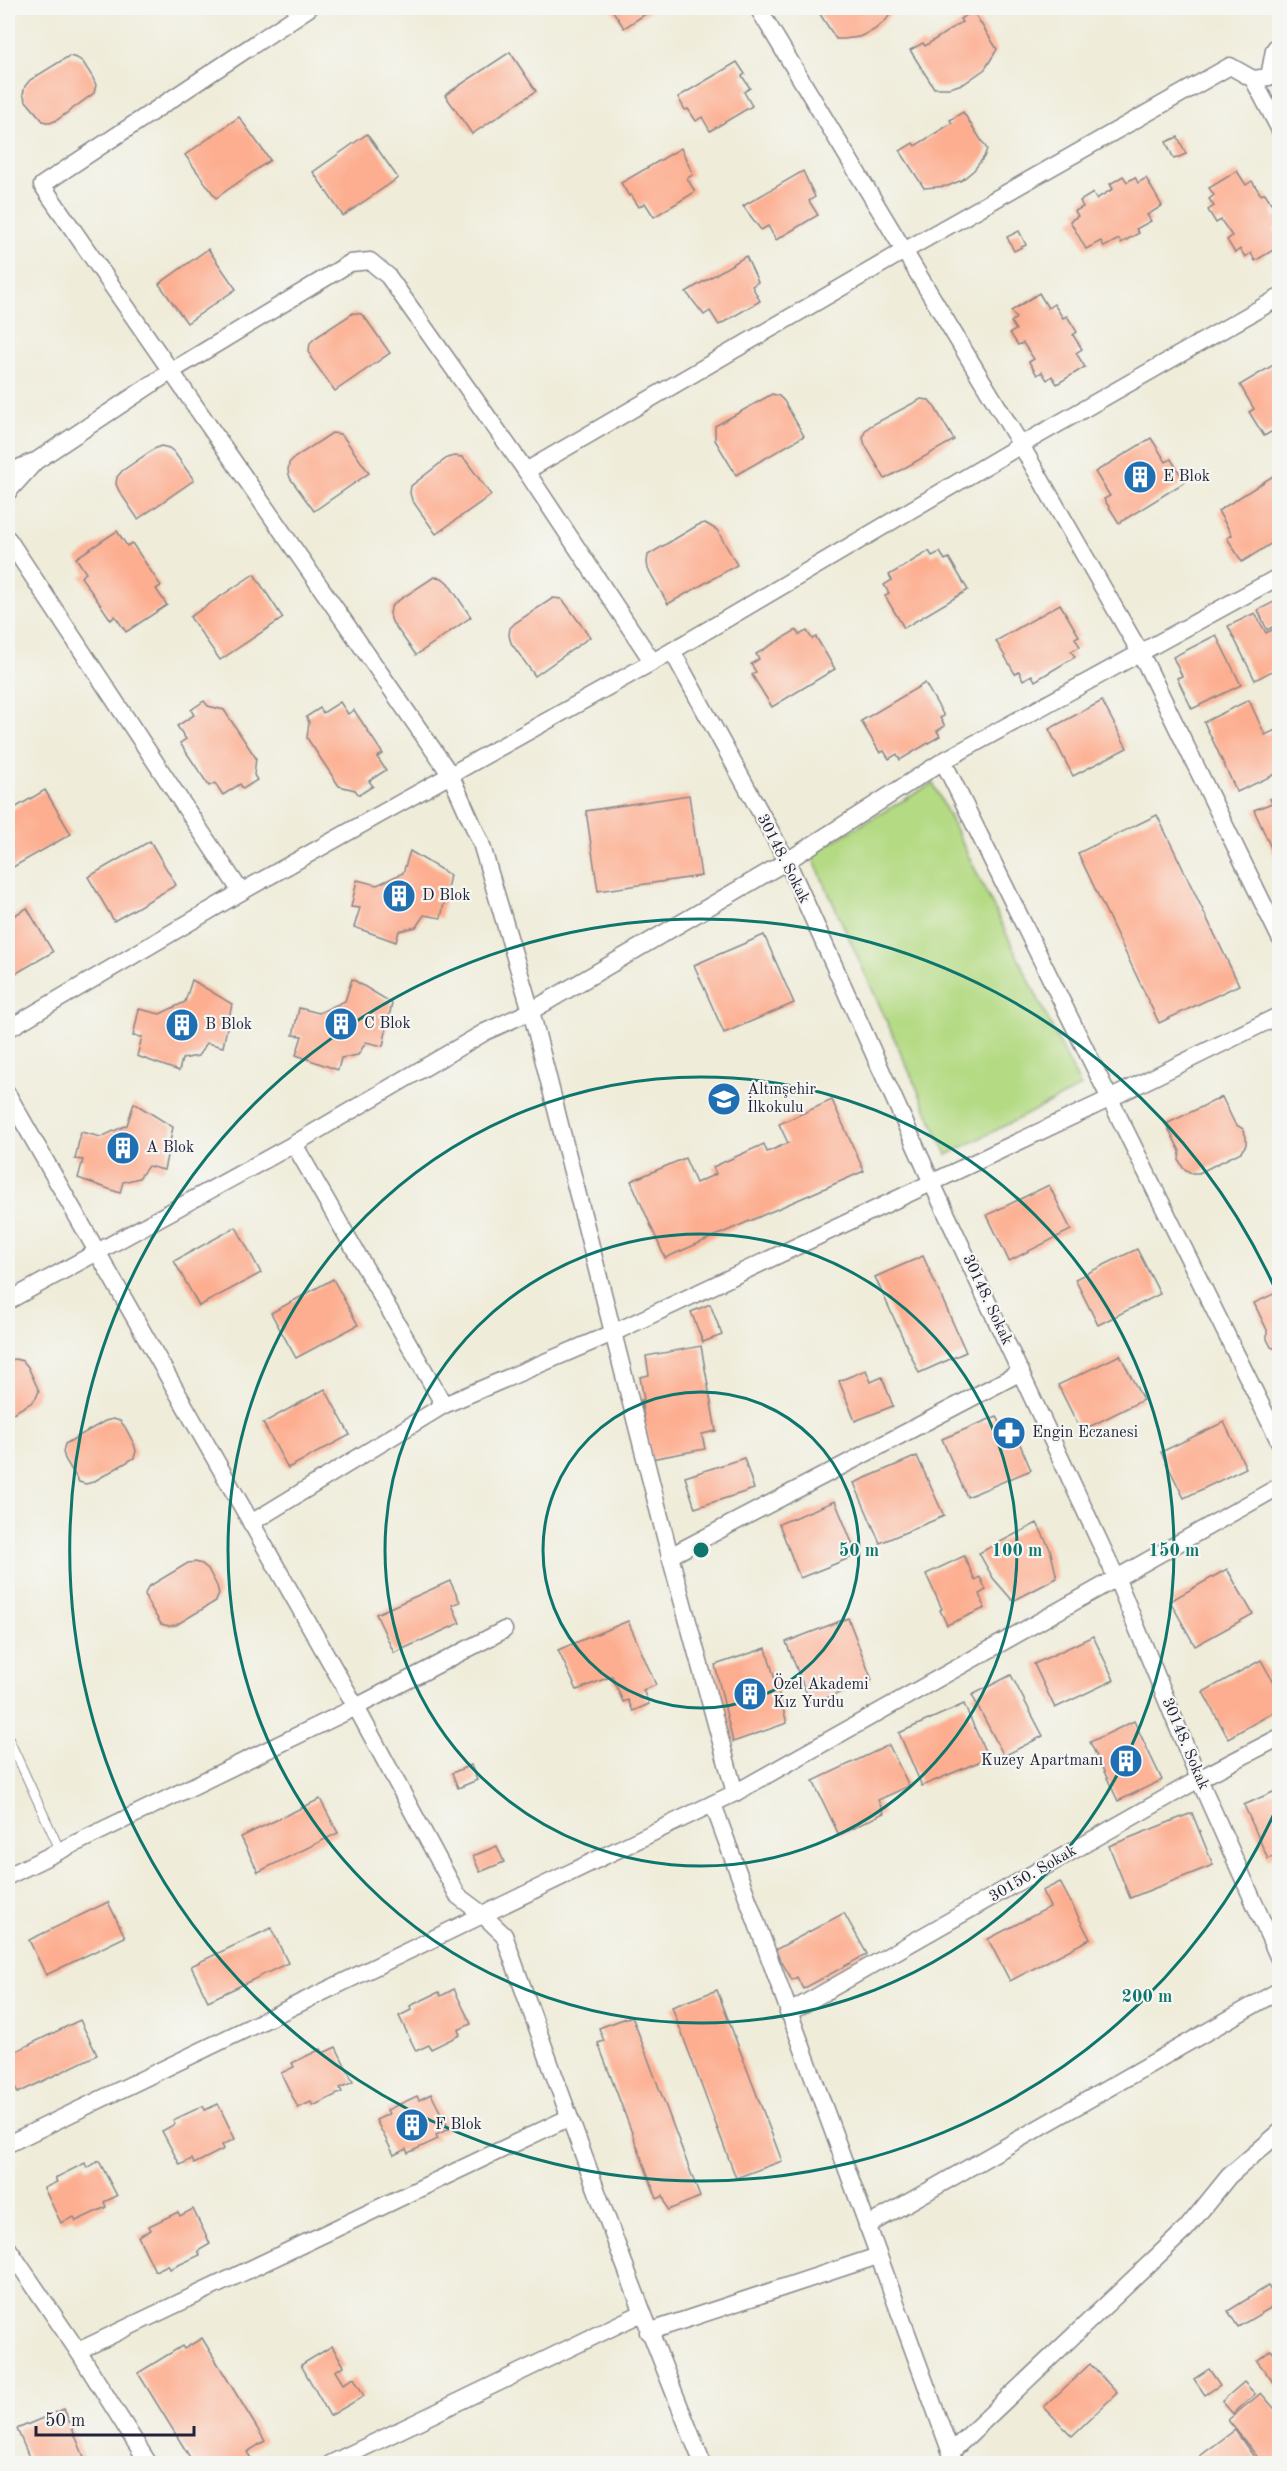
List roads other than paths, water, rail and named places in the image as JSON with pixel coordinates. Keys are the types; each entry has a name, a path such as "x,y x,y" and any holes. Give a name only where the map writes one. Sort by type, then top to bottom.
{"street":[{"path":"309,8 42,185 450,774 481,843 531,1011 670,1556 735,1793"},
{"path":"758,8 1021,445 1141,654 1280,938"},
{"path":"1280,42 1274,50 1267,78 1280,129"},
{"path":"526,471 904,251 1230,66 1267,78"},
{"path":"8,492 36,461 170,372 350,263 370,261 387,276 526,471 652,661"},
{"path":"8,1029 241,892 672,651 1021,445 1280,297"},
{"path":"8,473 15,468 36,461"},
{"path":"8,539 241,892"},
{"path":"8,1301 294,1144 486,1032 531,1011 787,861 943,761 1280,576"},
{"name":"30148. Sokak","path":"672,651 787,861 932,1183 1116,1578 1200,1779 1280,1961"},
{"path":"943,761 1280,1443"},
{"path":"251,1523 444,1405 613,1333 1109,1099 1280,1015"},
{"path":"8,1095 356,1707 458,1896 504,1935 568,2118 648,2331 703,2463"},
{"path":"294,1144 444,1405"},
{"path":"670,1556 1021,1372"},
{"path":"8,2144 735,1793 1280,1486"},
{"path":"8,1876 356,1707 504,1630"},
{"name":"30150. Sokak","path":"788,2013 1200,1779 1280,1737"},
{"path":"713,1804 953,2458 1186,2229 1229,2176 1280,2132"},
{"path":"867,2226 1280,1990"},
{"path":"78,2352 568,2118"},
{"path":"8,2248 149,2463"},
{"path":"648,2331 878,2256"},
{"path":"330,2463 642,2313"}],"lane":[{"path":"8,1737 60,1850"}],"place":[{"name":"E Blok","path":"1140,477"},
{"name":"D Blok","path":"399,896"},
{"name":"C Blok","path":"341,1024"},
{"name":"B Blok","path":"182,1025"},
{"name":"Altınşehir İlkokulu","path":"724,1099"},
{"name":"A Blok","path":"123,1148"},
{"name":"Engin Eczanesi","path":"1009,1433"},
{"name":"Özel Akademi Kız Yurdu","path":"750,1694"},
{"name":"Kuzey Apartmanı","path":"1126,1761"},
{"name":"F Blok","path":"412,2125"}]}
